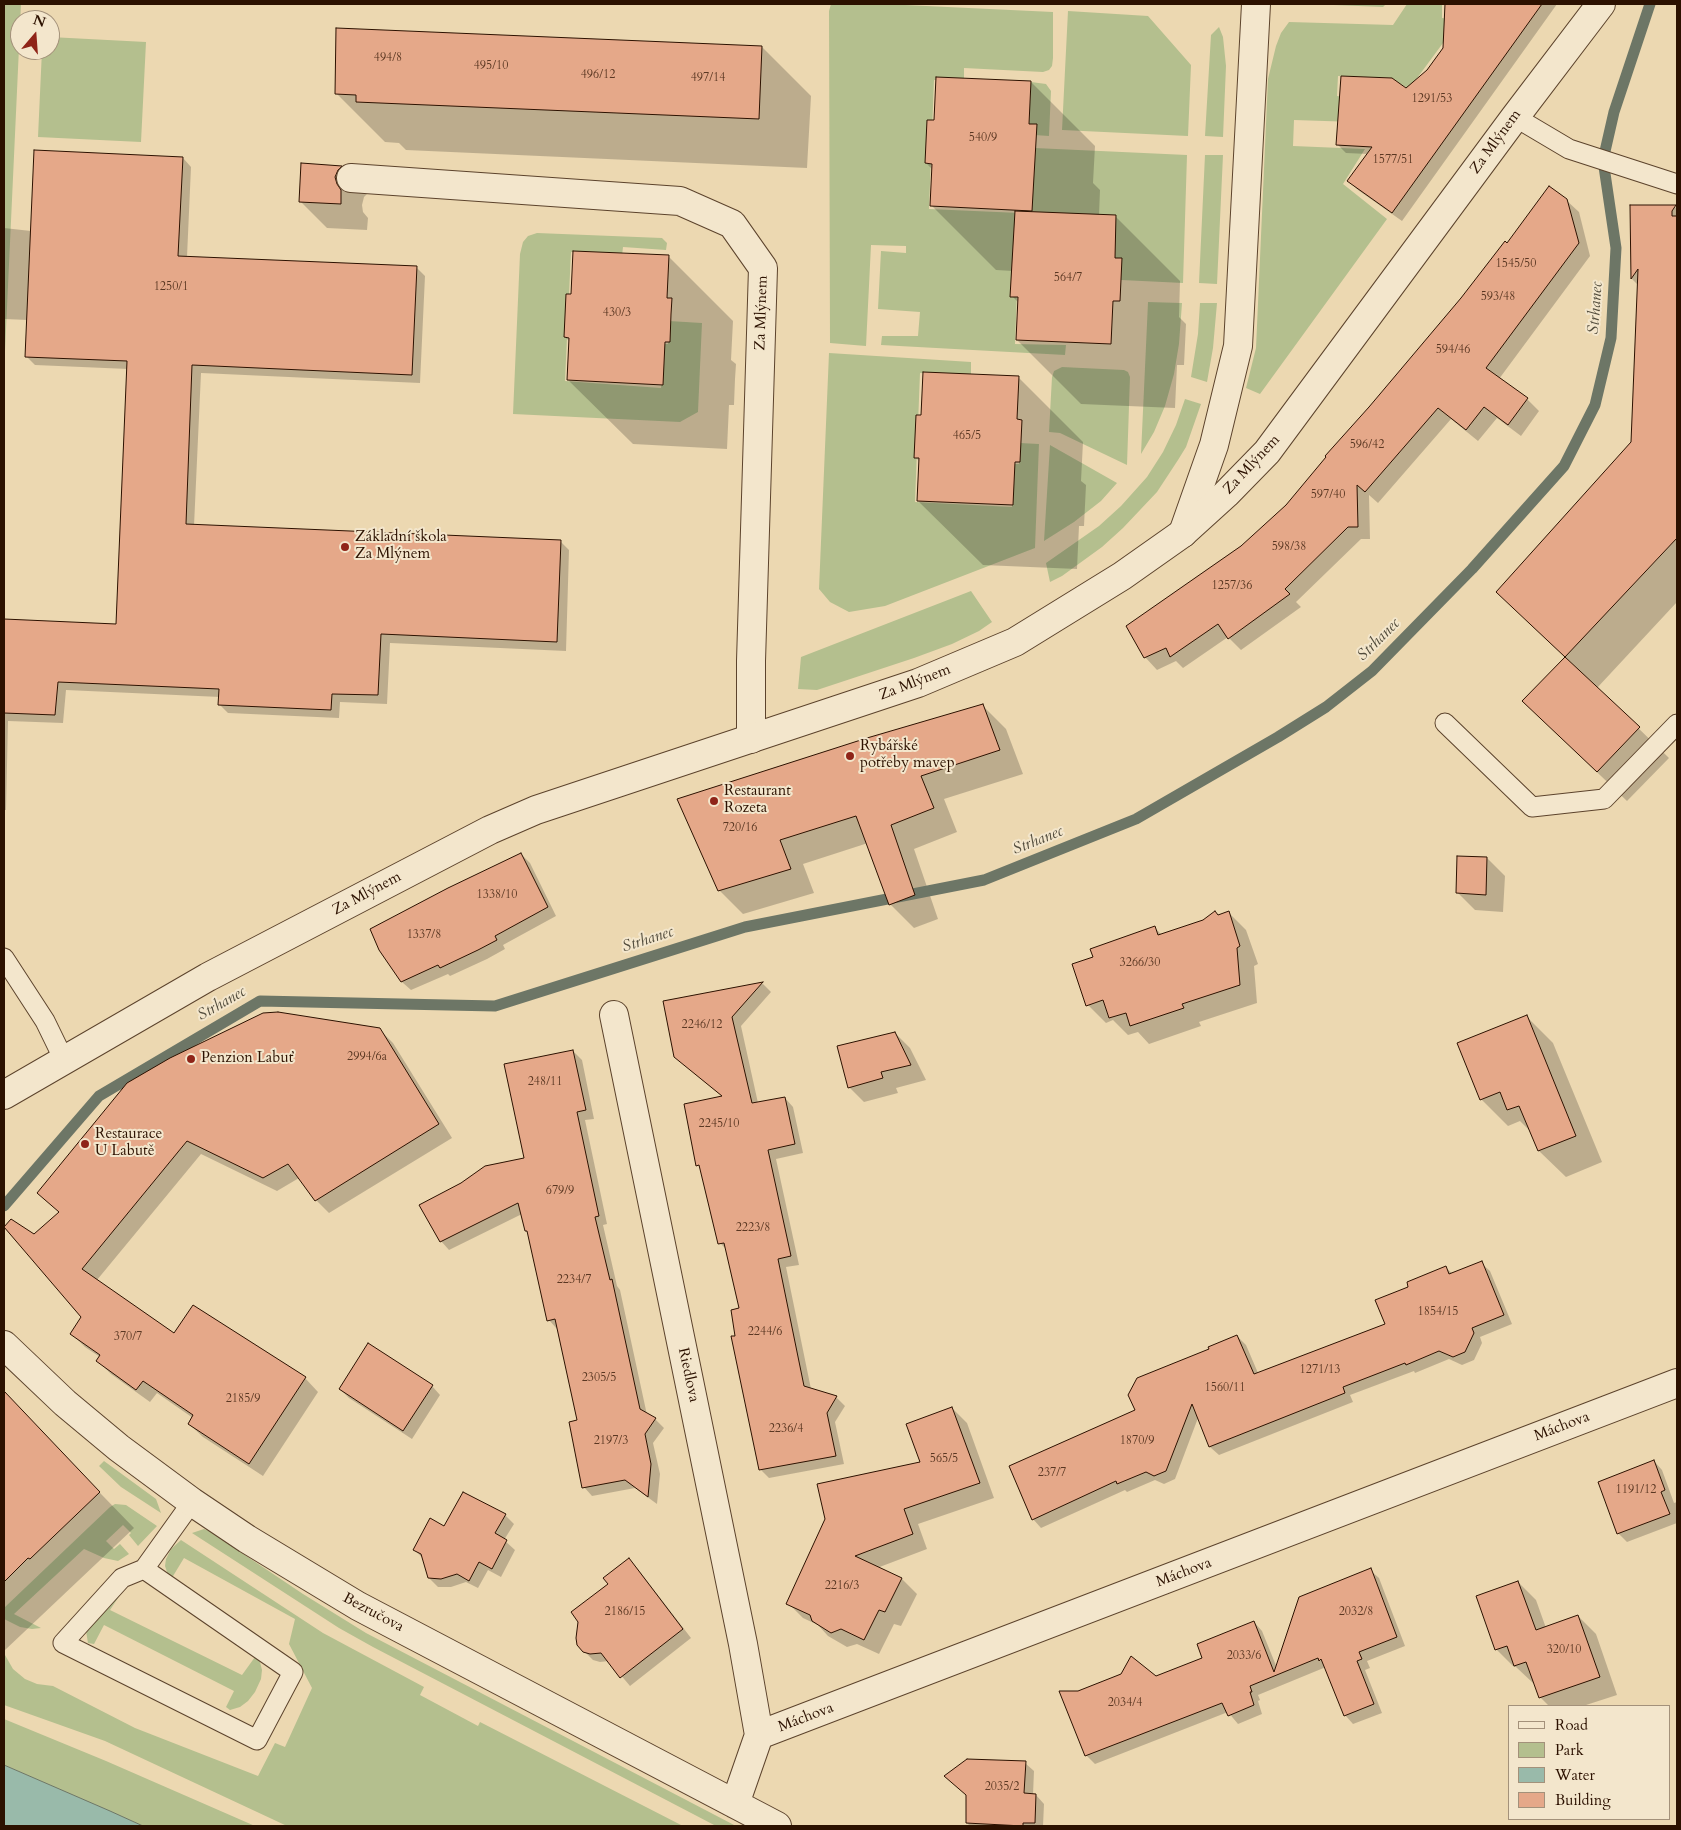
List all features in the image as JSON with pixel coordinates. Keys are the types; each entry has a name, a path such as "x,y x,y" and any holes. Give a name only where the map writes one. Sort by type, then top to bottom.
{"street":[{"path":"1183,533 1214,444 1238,346 1256,4"},
{"name":"Za Mlýnem","path":"4,1095 208,977 490,830 536,810 918,684 1015,642 1122,576 1183,533 1226,494 1267,452 1515,117 1602,4"},
{"name":"Za Mlýnem","path":"351,178 680,201 732,224 764,268 751,661 751,739"},
{"name":"Riedlova","path":"614,1015 743,1644 759,1735"},
{"name":"Bezručova","path":"4,1345 65,1403 119,1448 192,1502 255,1544 358,1606 777,1826"},
{"name":"Máchova","path":"735,1804 759,1735 1677,1383"}],"lane":[{"path":"1515,117 1569,149 1677,184"},
{"path":"1445,723 1532,807 1604,799 1677,724"},
{"path":"4,958 45,1021 64,1060"},
{"path":"144,1570 293,1672 257,1740 63,1643 122,1578 144,1570 192,1502"}],"green space":[{"path":"4,4 21,4 21,10 10,10 10,60 18,60 4,373"},
{"path":"831,4 884,4 1053,12 1053,58 1052,66 1049,70 1043,72 964,68 964,81 934,80 929,209 1020,213 1015,344 1066,345 1065,355 881,345 882,336 918,336 920,312 878,309 881,251 906,253 906,246 871,245 866,346 830,343 829,11"},
{"path":"1309,4 1386,4 1383,7"},
{"path":"1407,4 1442,4 1442,18 1460,20 1409,89 1391,78 1338,76 1337,96 1367,99 1386,123 1294,120 1293,146 1365,149 1343,184 1387,219 1260,394 1246,388 1256,348 1268,79 1276,46 1281,33 1289,22 1393,25"},
{"path":"1068,11 1148,16 1191,65 1188,136 1062,130"},
{"path":"1219,27 1223,37 1226,66 1223,137 1205,136 1211,35"},
{"path":"60,38 146,42 141,142 38,137 42,60 60,60"},
{"path":"1031,82 1046,84 1051,91 1049,136 1034,135 1029,126"},
{"path":"1035,148 1187,155 1183,283 1121,280 1114,259 1025,212 1027,168 1035,168"},
{"path":"1205,155 1223,155 1217,284 1199,283"},
{"path":"537,233 662,238 667,243 666,250 623,247 622,256 571,252 565,381 661,388 663,344 668,344 669,321 702,323 698,412 680,422 513,414 520,254 523,242 528,236"},
{"path":"1148,302 1182,303 1179,344 1174,374 1165,406 1154,432 1141,454"},
{"path":"1200,303 1217,303 1213,348 1207,382 1191,377 1198,334"},
{"path":"829,353 971,362 971,375 920,373 915,502 1012,507 1014,464 1019,464 1020,443 1039,444 1035,548 885,606 849,612 830,602 819,589"},
{"path":"1062,367 1124,370 1128,372 1130,377 1127,465 1060,433 1049,432 1052,377 1054,371"},
{"path":"1185,399 1201,404 1186,447 1157,492 1102,547 1062,576 1050,582 1046,563 1099,526 1121,506 1147,477 1163,452 1176,425"},
{"path":"1050,445 1117,483 1101,501 1074,522 1044,541"},
{"path":"971,591 992,622 979,631 952,644 914,658 817,690 798,689 801,657"},
{"path":"104,1461 156,1499 161,1513 121,1487 99,1466"},
{"path":"115,1504 126,1505 157,1526 138,1546 129,1535 131,1533 123,1525 106,1541 114,1549 120,1544 129,1554 118,1561 104,1558 84,1549 14,1614 41,1628 20,1627 4,1619 5,1607"},
{"path":"204,1529 366,1633 736,1826 716,1826 373,1647 339,1628 192,1533"},
{"path":"181,1540 323,1633 424,1687 420,1695 478,1726 480,1722 683,1826 287,1826 105,1741 4,1705 5,1655 13,1669 25,1679 37,1684 53,1686 135,1728 258,1776 275,1743 285,1747 312,1688 289,1644 295,1619 184,1558 170,1581 165,1566 166,1559 171,1549"},
{"path":"114,1592 120,1595 110,1610 242,1675 255,1657 260,1662 262,1670 261,1679 255,1692 240,1707 230,1710 226,1707 234,1691 104,1625 94,1644 88,1643 86,1631"},
{"path":"4,1719 255,1826 143,1826 4,1765"}],"water":[{"path":"4,1765 110,1811 143,1826 4,1826"}],"building":[{"path":"1445,4 1542,4 1392,213 1347,181 1372,147 1336,145 1341,76 1392,78 1406,88 1427,70 1443,48"},
{"path":"336,28 762,46 759,119 356,102 356,95 335,94"},
{"path":"936,77 1031,81 1029,124 1037,124 1032,211 930,206 932,164 925,163 927,120 934,120"},
{"path":"34,150 183,157 178,256 417,266 412,375 192,365 186,524 561,540 557,642 381,634 378,695 332,694 331,710 218,705 219,689 58,682 55,715 4,713 4,619 116,624 127,361 25,357"},
{"path":"301,163 342,166 335,177 341,190 341,204 299,202"},
{"path":"1549,186 1567,199 1579,243 1486,368 1528,398 1508,425 1484,407 1466,430 1438,408 1365,492 1357,485 1358,527 1348,527 1285,589 1290,594 1228,639 1218,624 1170,657 1166,648 1144,658 1126,626 1241,546 1286,505 1325,456 1461,298 1505,241 1507,243"},
{"path":"1630,205 1676,205 1672,211 1672,216 1677,216 1677,538 1565,657 1496,592 1631,442 1638,269 1631,279"},
{"path":"1015,211 1116,215 1115,258 1122,258 1120,301 1113,301 1111,344 1016,340 1018,297 1010,297"},
{"path":"573,251 669,255 667,298 672,298 670,342 665,342 663,385 567,380 569,338 564,337 566,294 571,294"},
{"path":"923,372 1019,376 1017,419 1022,420 1020,462 1015,462 1013,505 917,501 919,458 914,458 916,415 921,415"},
{"path":"1565,657 1640,727 1597,772 1522,701"},
{"path":"983,704 1000,750 921,776 934,808 891,825 915,895 889,905 856,816 780,840 791,869 718,891 677,799 867,738"},
{"path":"521,853 548,907 495,936 497,940 478,950 440,968 438,965 401,982 379,950 370,929 448,888"},
{"path":"1457,856 1487,857 1486,895 1456,893"},
{"path":"1215,911 1218,915 1229,911 1240,946 1237,948 1240,985 1182,1004 1184,1008 1130,1026 1126,1013 1109,1018 1103,1000 1086,1006 1072,964 1093,957 1090,949 1155,926 1158,935 1203,920"},
{"path":"763,982 732,1017 752,1103 785,1097 795,1144 768,1150 791,1256 778,1259 804,1386 837,1396 827,1413 836,1456 759,1470 731,1336 735,1336 731,1310 739,1308 724,1243 718,1244 699,1165 696,1166 684,1104 722,1096 674,1057 663,1001"},
{"path":"278,1012 380,1028 439,1124 315,1201 288,1164 263,1178 187,1141 82,1269 174,1333 193,1305 306,1377 249,1464 188,1424 193,1415 143,1381 136,1390 96,1361 100,1355 70,1334 81,1317 4,1227 11,1219 34,1234 59,1212 37,1193 127,1083 170,1058 263,1013"},
{"path":"1527,1015 1576,1136 1538,1151 1519,1106 1507,1110 1500,1092 1480,1100 1457,1043"},
{"path":"895,1032 911,1065 881,1072 883,1078 848,1088 837,1046"},
{"path":"573,1050 586,1110 577,1112 599,1216 595,1217 610,1280 612,1279 640,1409 656,1418 645,1434 651,1464 648,1497 625,1480 582,1488 569,1422 577,1420 555,1319 547,1321 527,1231 525,1231 518,1203 440,1242 419,1205 461,1183 485,1166 524,1158 504,1064"},
{"path":"1482,1261 1504,1315 1472,1328 1474,1333 1465,1352 1453,1357 1439,1351 1406,1365 1405,1363 1343,1387 1345,1393 1209,1447 1192,1404 1166,1471 1154,1476 1146,1472 1117,1484 1116,1481 1032,1520 1009,1466 1135,1410 1128,1395 1137,1378 1209,1349 1208,1347 1237,1335 1254,1374 1385,1324 1375,1300 1408,1287 1407,1282 1446,1266 1449,1274"},
{"path":"368,1343 433,1385 403,1431 339,1389"},
{"path":"4,1391 100,1492 4,1582"},
{"path":"952,1407 980,1483 904,1509 913,1534 855,1556 902,1578 885,1612 879,1610 864,1640 841,1629 831,1633 812,1621 810,1615 786,1604 825,1519 817,1484 920,1462 906,1424"},
{"path":"1654,1460 1665,1490 1661,1492 1670,1514 1617,1534 1598,1482"},
{"path":"463,1492 506,1514 495,1533 507,1540 492,1569 479,1562 469,1581 457,1574 441,1579 428,1578 421,1554 413,1550 430,1518 444,1526"},
{"path":"629,1558 683,1629 620,1678 601,1653 590,1654 583,1652 577,1645 578,1622 571,1612 608,1584 603,1578"},
{"path":"1371,1568 1397,1637 1359,1652 1362,1659 1357,1661 1374,1704 1344,1716 1321,1659 1319,1661 1318,1658 1250,1686 1254,1705 1228,1716 1222,1703 1085,1756 1059,1691 1078,1691 1121,1674 1131,1656 1156,1676 1202,1658 1197,1644 1254,1621 1274,1672 1299,1597"},
{"path":"1518,1581 1536,1630 1578,1615 1600,1677 1539,1698 1526,1662 1514,1666 1507,1646 1495,1650 1476,1596"},
{"path":"967,1759 1026,1761 1024,1793 1036,1794 1035,1823 1023,1823 1023,1826 966,1823 966,1795 944,1776"}],"waterway":[{"name":"Strhanec","path":"4,1206 99,1096 260,1001 495,1006 745,927 984,880 1136,819 1326,707 1372,671 1472,569 1564,466 1595,405 1611,338 1616,248 1603,160 1614,112 1650,4"}],"place":[{"name":"Základní škola Za Mlýnem","path":"345,547"},
{"name":"Rybářské potřeby mavep","path":"850,756"},
{"name":"Restaurant Rozeta","path":"714,801"},
{"name":"Penzion Labuť","path":"191,1059"},
{"name":"Restaurace U Labutě","path":"85,1144"}]}
